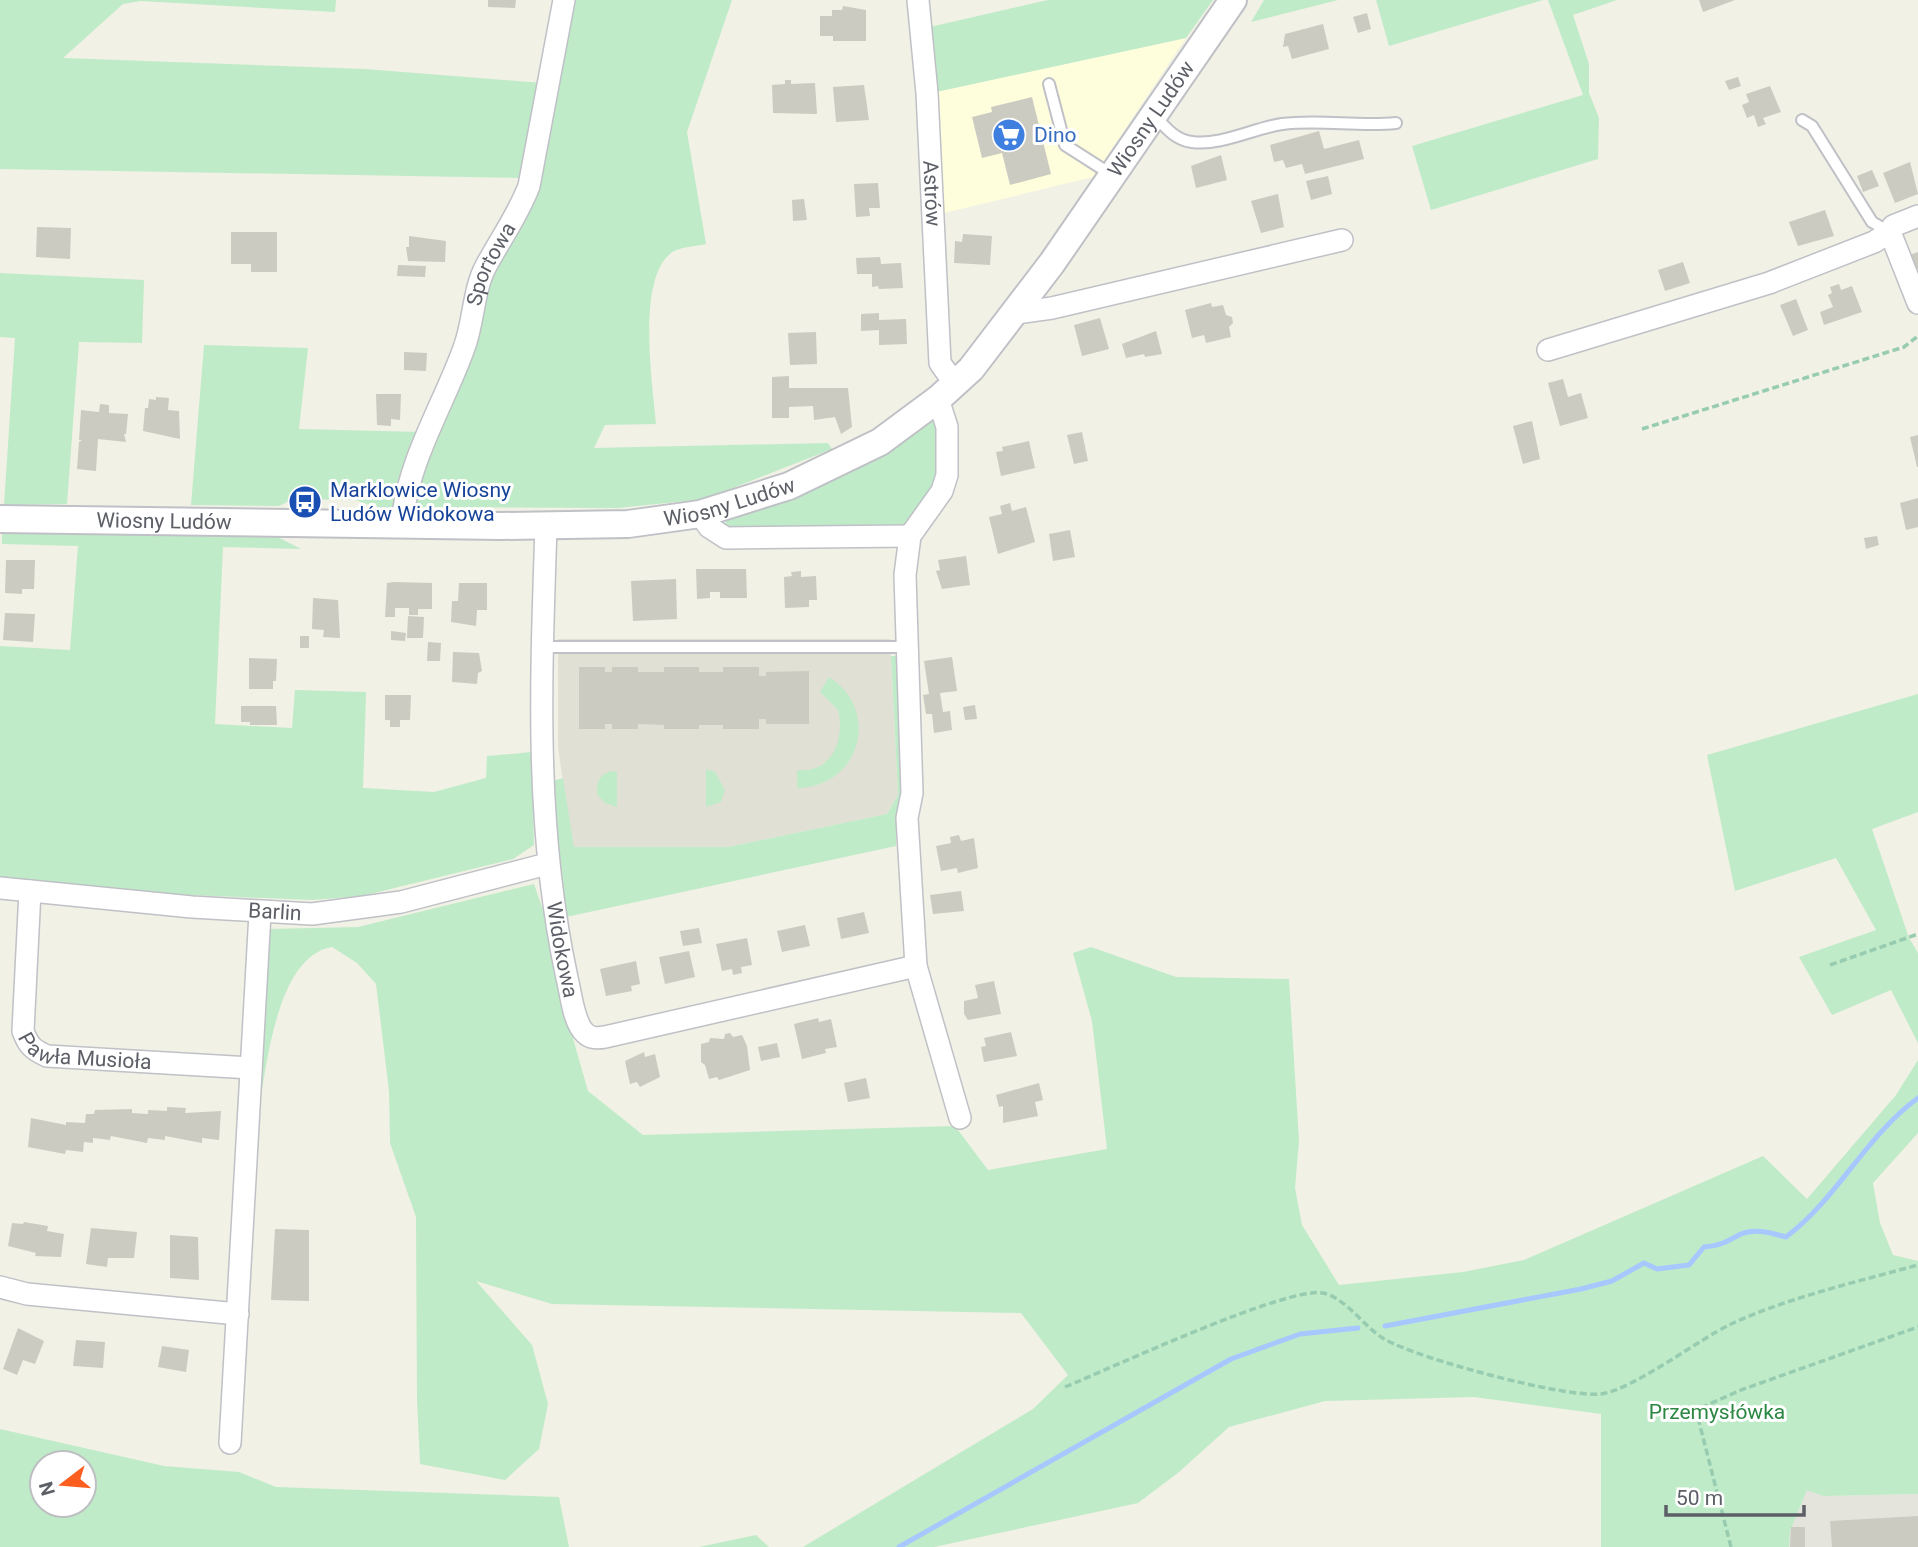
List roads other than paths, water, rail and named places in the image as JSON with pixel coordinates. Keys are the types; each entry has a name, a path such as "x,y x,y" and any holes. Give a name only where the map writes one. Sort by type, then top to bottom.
{"street":[{"name":"Sportowa","path":"402,524 406,495 419,458 465,347 484,268 518,215 529,186 564,0"},
{"name":"Astrów","path":"918,0 927,93 940,363 947,391"},
{"name":"Wiosny Ludów","path":"0,519 546,526 628,524 700,514 789,485 880,442 947,391 1016,313 1233,0"},
{"path":"1548,350 1769,283 1874,242 1890,232 1893,226 1918,216"},
{"path":"1890,232 1918,303"},
{"path":"1016,313 1052,309 1342,240"},
{"path":"947,391 947,475 942,491 910,537 905,576 912,793 907,818 916,966 960,1118"},
{"path":"700,514 709,527 726,538 910,537"},
{"name":"Widokowa","path":"546,526 540,764 547,864 553,914 579,1025 586,1034 595,1038 916,966"},
{"name":"Barlin","path":"0,888 260,913 312,914 358,910 464,887 547,864"},
{"name":"Pawła Musioła","path":"30,891 23,1031 27,1043 36,1051 47,1056 251,1068"},
{"path":"230,1443 260,913"},
{"path":"0,1287 27,1294 238,1314"}],"lane":[{"path":"1049,84 1065,145 1112,175"},
{"path":"1154,115 1172,135 1192,142 1282,124 1326,122 1366,126 1396,123"},
{"path":"1802,120 1812,126 1872,222 1890,232"},
{"path":"543,647 908,647"}],"waterway":[{"path":"1385,1326 1581,1289 1612,1281 1644,1263 1657,1269 1689,1265 1704,1247 1719,1244 1746,1232 1763,1232 1786,1237 1821,1204 1882,1131 1918,1098"},
{"path":"899,1547 1231,1359 1300,1334 1358,1328"}],"place":[{"name":"Dino","path":"1009,135"},
{"name":"Marklowice Wiosny Ludów Widokowa","path":"305,502"}],"park label":[{"name":"Przemysłówka","path":"1717,1412"}]}
